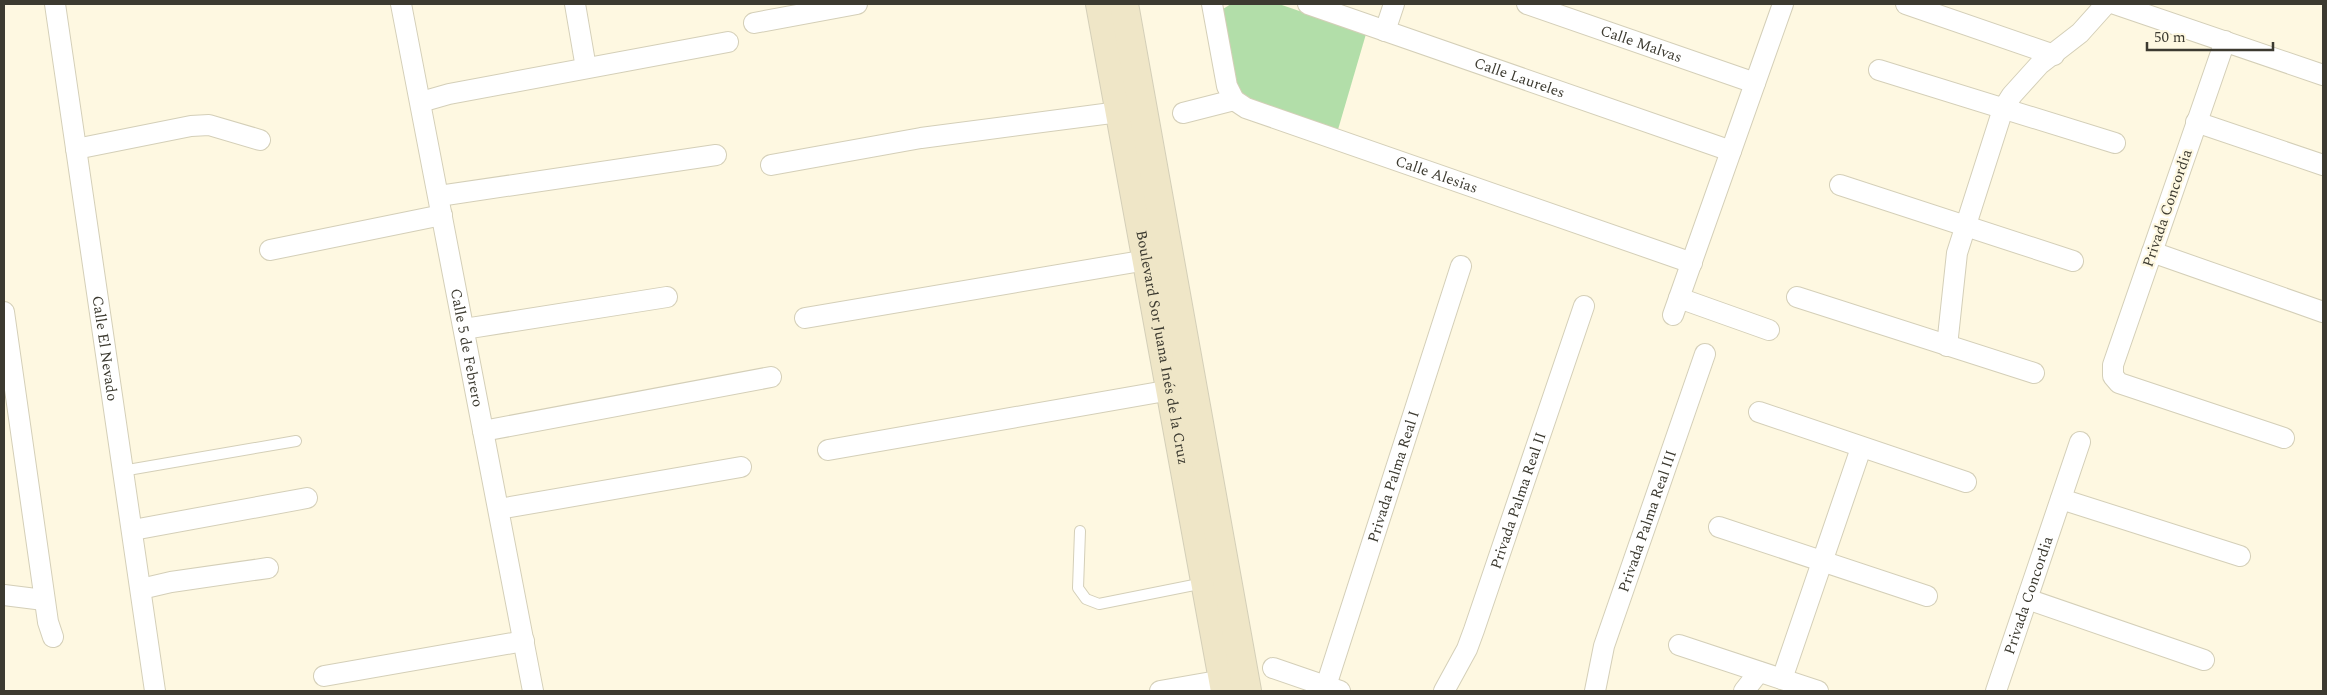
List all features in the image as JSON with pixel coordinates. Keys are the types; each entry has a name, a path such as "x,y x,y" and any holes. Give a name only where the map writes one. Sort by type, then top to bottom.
{"main road":[{"name":"Boulevard Sor Juana Inés de la Cruz","path":"1100,4 1224,686"},
{"name":"Boulevard Sor Juana Inés de la Cruz","path":"1124,4 1247,691"}],"street":[{"name":"Calle El Nevado","path":"55,4 122,471 142,589 155,691"},
{"name":"Calle 5 de Febrero","path":"401,4 533,691"},
{"path":"575,4 586,68"},
{"path":"754,23 857,4"},
{"path":"1183,113 1234,100 1227,86 1212,4"},
{"name":"Calle Laureles","path":"1308,4 1354,11 1385,31 1731,151"},
{"path":"1385,31 1394,4"},
{"name":"Calle Malvas","path":"1528,4 1755,83"},
{"path":"1769,330 1676,306 1783,4"},
{"path":"1906,4 2047,57"},
{"path":"1947,346 1957,253 2003,108 2089,4"},
{"path":"2047,57 2080,33 2106,4"},
{"path":"2115,4 2323,75"},
{"name":"Privada Concordia","path":"2225,41 2113,365 2113,376 2119,383 2284,438"},
{"path":"421,102 449,94 728,42"},
{"path":"1879,70 2115,144"},
{"name":"Calle Alesias","path":"1234,100 1246,108 1692,263"},
{"path":"770,165 921,138 1119,112"},
{"path":"2196,122 2323,165"},
{"path":"76,149 191,126 208,125 260,140"},
{"path":"270,250 441,206 716,155"},
{"path":"1840,185 2074,261"},
{"path":"2152,252 2323,312"},
{"path":"805,318 1147,260"},
{"name":"Privada Palma Real I","path":"1333,689 1461,266"},
{"path":"464,330 667,297"},
{"path":"1797,297 2034,373"},
{"name":"Privada Palma Real II","path":"1444,691 1474,630 1584,306"},
{"path":"4,312 12,422 48,622 53,637"},
{"name":"Privada Palma Real III","path":"1595,691 1604,646 1705,354"},
{"path":"483,431 770,377"},
{"path":"828,450 1171,390"},
{"path":"1759,412 1966,482"},
{"name":"Privada Concordia","path":"1996,691 2080,442"},
{"path":"1782,679 1861,448"},
{"path":"499,509 741,467"},
{"path":"133,530 307,498"},
{"path":"2061,499 2240,556"},
{"path":"1719,527 1927,596"},
{"path":"142,589 171,582 268,568"},
{"path":"4,595 44,600"},
{"path":"2027,599 2204,660"},
{"path":"324,676 524,641"},
{"path":"1679,645 1782,679 1808,690"},
{"path":"1273,668 1333,689"},
{"path":"1744,691 1759,672"},
{"path":"1160,691 1224,686"}],"lane":[{"path":"122,471 296,441"},
{"path":"1080,531 1078,588 1086,599 1099,604 1205,582"}],"green space":[{"path":"1231,4 1279,4 1366,34 1337,133 1240,99 1223,9"}]}
